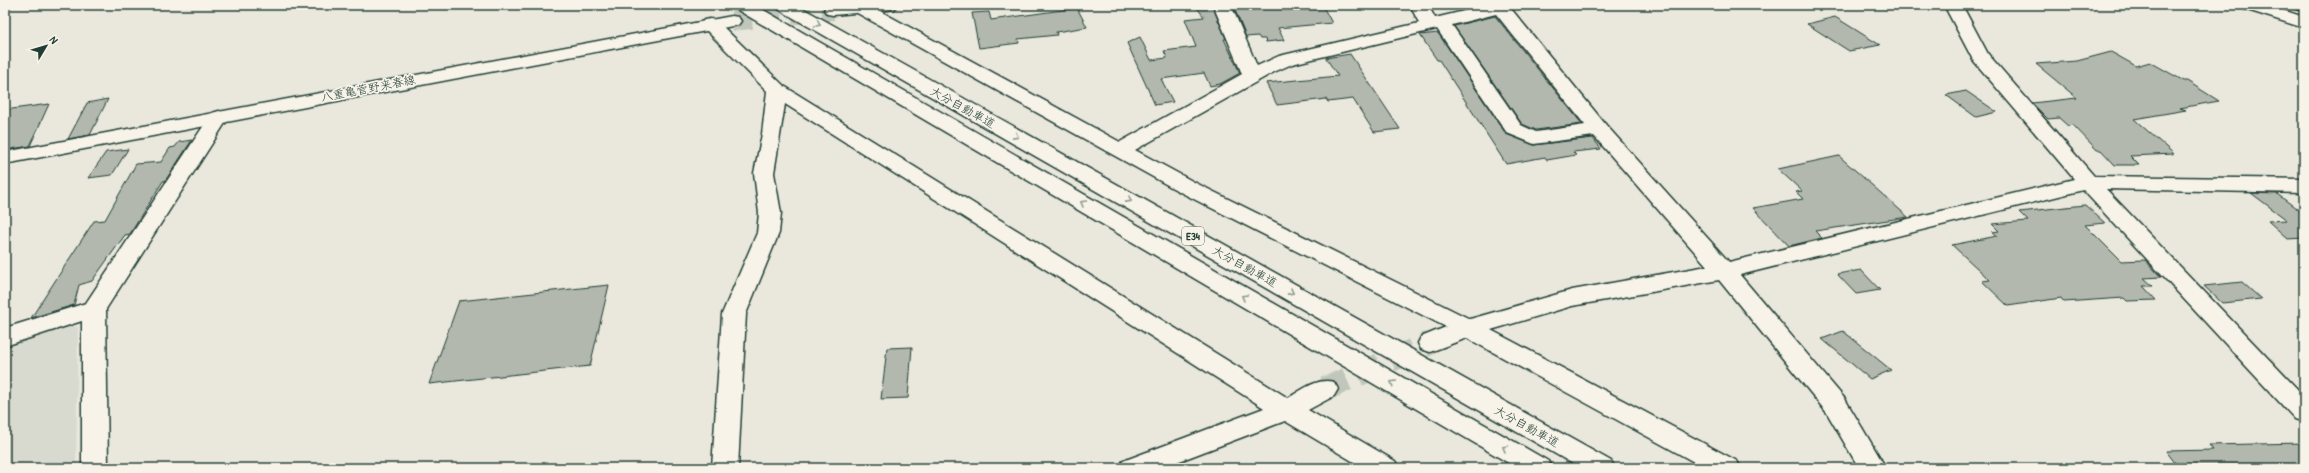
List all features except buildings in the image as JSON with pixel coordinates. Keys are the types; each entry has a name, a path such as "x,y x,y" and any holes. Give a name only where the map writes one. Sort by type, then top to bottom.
{"main road":[{"name":"大分自動車道","path":"784,5 1602,468"},
{"path":"833,10 858,6 888,5"},
{"path":"1222,5 1252,77"},
{"path":"1419,5 1435,23 1514,129 1534,138 1599,129"},
{"path":"1953,5 1980,56 2088,182 2304,412"},
{"path":"2250,5 2304,23"},
{"path":"858,6 1187,187 1468,328 1728,468"},
{"path":"1120,150 1252,77 1286,60 1500,7 1599,129 1724,271 1836,406 1873,468"},
{"name":"大分自動車道","path":"737,13 1539,468"},
{"name":"八重亀菅野来春線","path":"5,158 710,24 737,13"},
{"path":"710,24 777,90 1287,410 1386,468"},
{"path":"725,468 734,314 768,233 770,213 764,173 772,134 777,90"},
{"path":"95,468 94,309 218,117"},
{"path":"1430,343 1468,328 1572,298 1724,271 2088,182 2304,186"},
{"path":"5,337 94,309"},
{"path":"1132,468 1287,410 1325,389"}],"shaded area":[{"path":"64,325 78,327 76,468 5,468 5,344"}],"tunnel":[{"path":"732,21 833,10"},
{"path":"1325,389 1430,343"}]}
